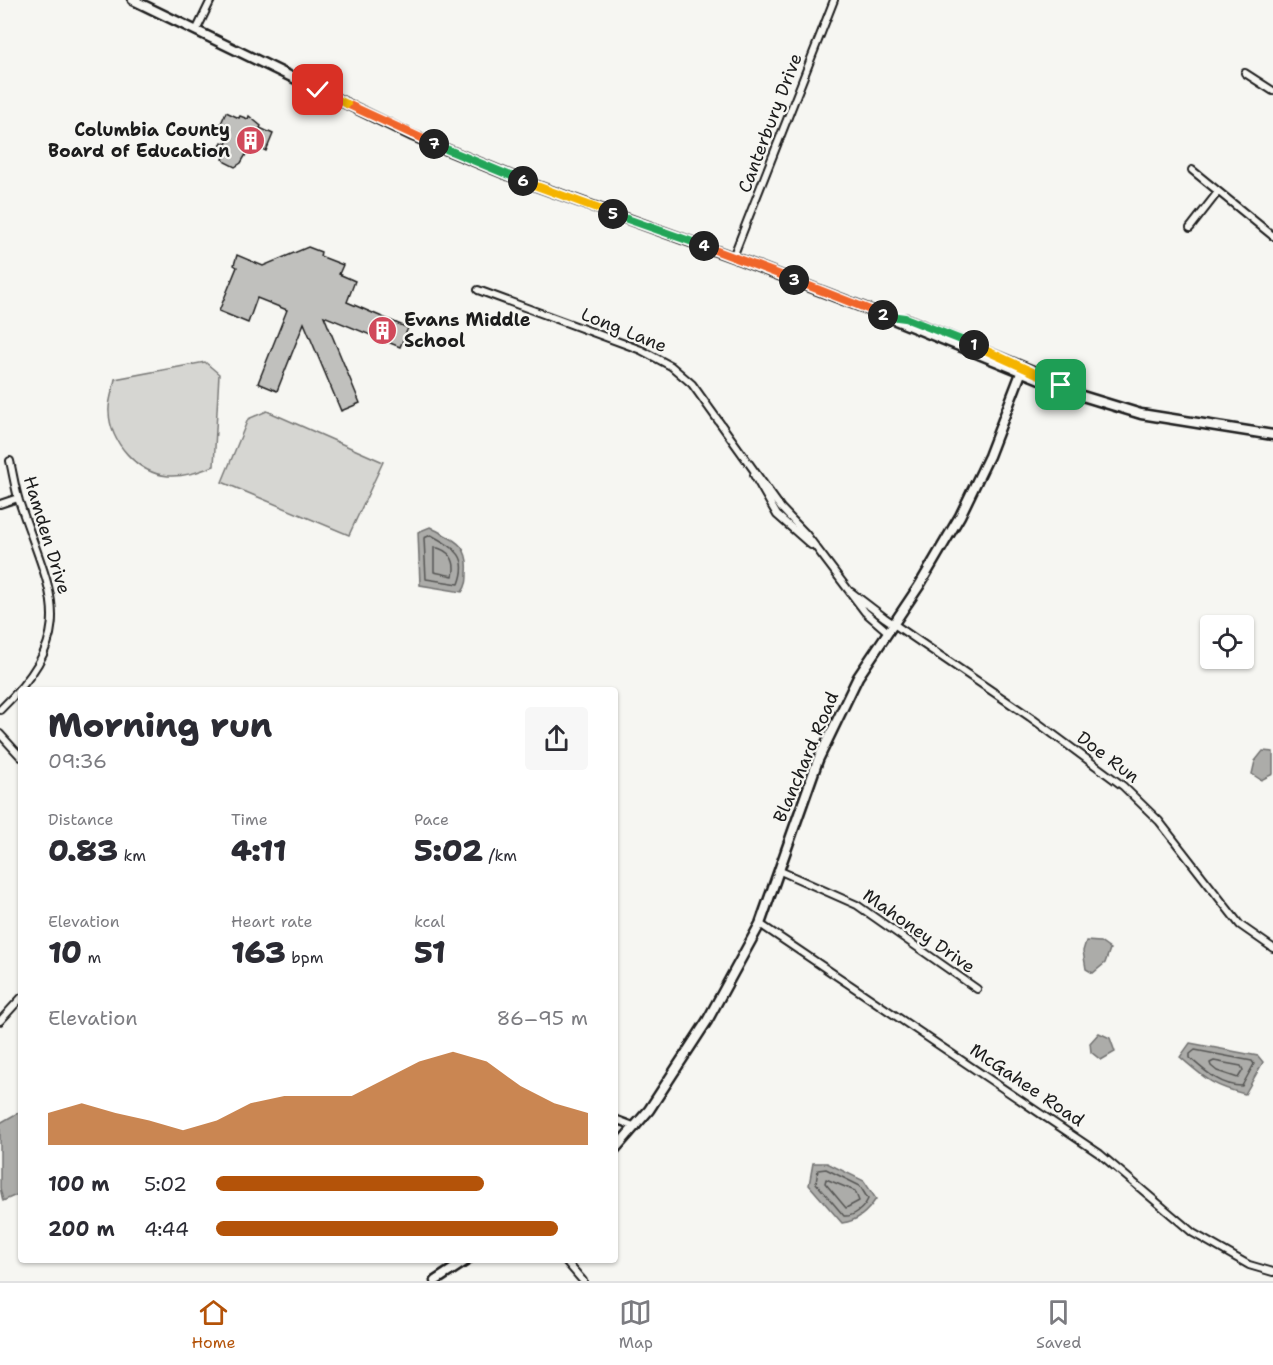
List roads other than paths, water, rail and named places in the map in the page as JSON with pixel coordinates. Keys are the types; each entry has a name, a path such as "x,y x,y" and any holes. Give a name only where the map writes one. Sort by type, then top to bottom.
{"street":[{"path":"133,0 411,135 523,181 734,257 1079,395 1142,414 1273,435"},
{"path":"196,31 211,0"},
{"name":"Canterbury Drive","path":"734,257 834,0"},
{"path":"1245,73 1273,91"},
{"path":"1192,170 1273,236"},
{"path":"1190,228 1218,192"},
{"name":"Long Lane","path":"478,290 659,358 692,384 750,467 758,485 777,515 823,555 852,592 891,628"},
{"path":"883,315 905,318 954,337 1041,375 1079,395"},
{"name":"Blanchard Road","path":"618,1146 649,1110 707,1020 760,924 818,760 858,677 919,586 960,516 989,456 1022,373"},
{"name":"Hamden Drive","path":"10,460 18,498 51,590 52,625 39,663 22,687"},
{"path":"0,504 18,498"},
{"name":"Doe Run","path":"891,628 1030,717 1123,786 1158,821 1240,925 1273,948"},
{"name":"Hamden Drive","path":"0,710 18,691"},
{"path":"0,734 18,755"},
{"name":"Mahoney Drive","path":"778,870 857,904 977,989"},
{"name":"McGahee Road","path":"760,924 1100,1154 1193,1233 1249,1265 1273,1272"},
{"path":"0,1021 18,1001"},
{"path":"618,1120 636,1127"},
{"path":"435,1281 462,1263"},
{"path":"568,1263 583,1281"}],"water":[{"path":"430,527 453,539 466,555 466,582 462,592 420,585 418,532"},
{"path":"1263,751 1273,752 1273,774 1261,780 1252,774 1255,761"},
{"path":"1086,941 1100,942 1110,949 1105,963 1093,973 1086,969 1083,951"},
{"path":"1099,1033 1110,1038 1115,1052 1101,1060 1091,1052 1090,1043"},
{"path":"1190,1043 1258,1056 1263,1062 1245,1094 1210,1081 1180,1057"},
{"path":"18,1113 18,1194 3,1201 0,1188 0,1123"},
{"path":"813,1163 827,1163 864,1181 876,1199 862,1215 842,1223 809,1185"}],"place":[{"name":"Columbia County Board of Education","path":"251,140"},
{"name":"Evans Middle School","path":"383,330"}]}
